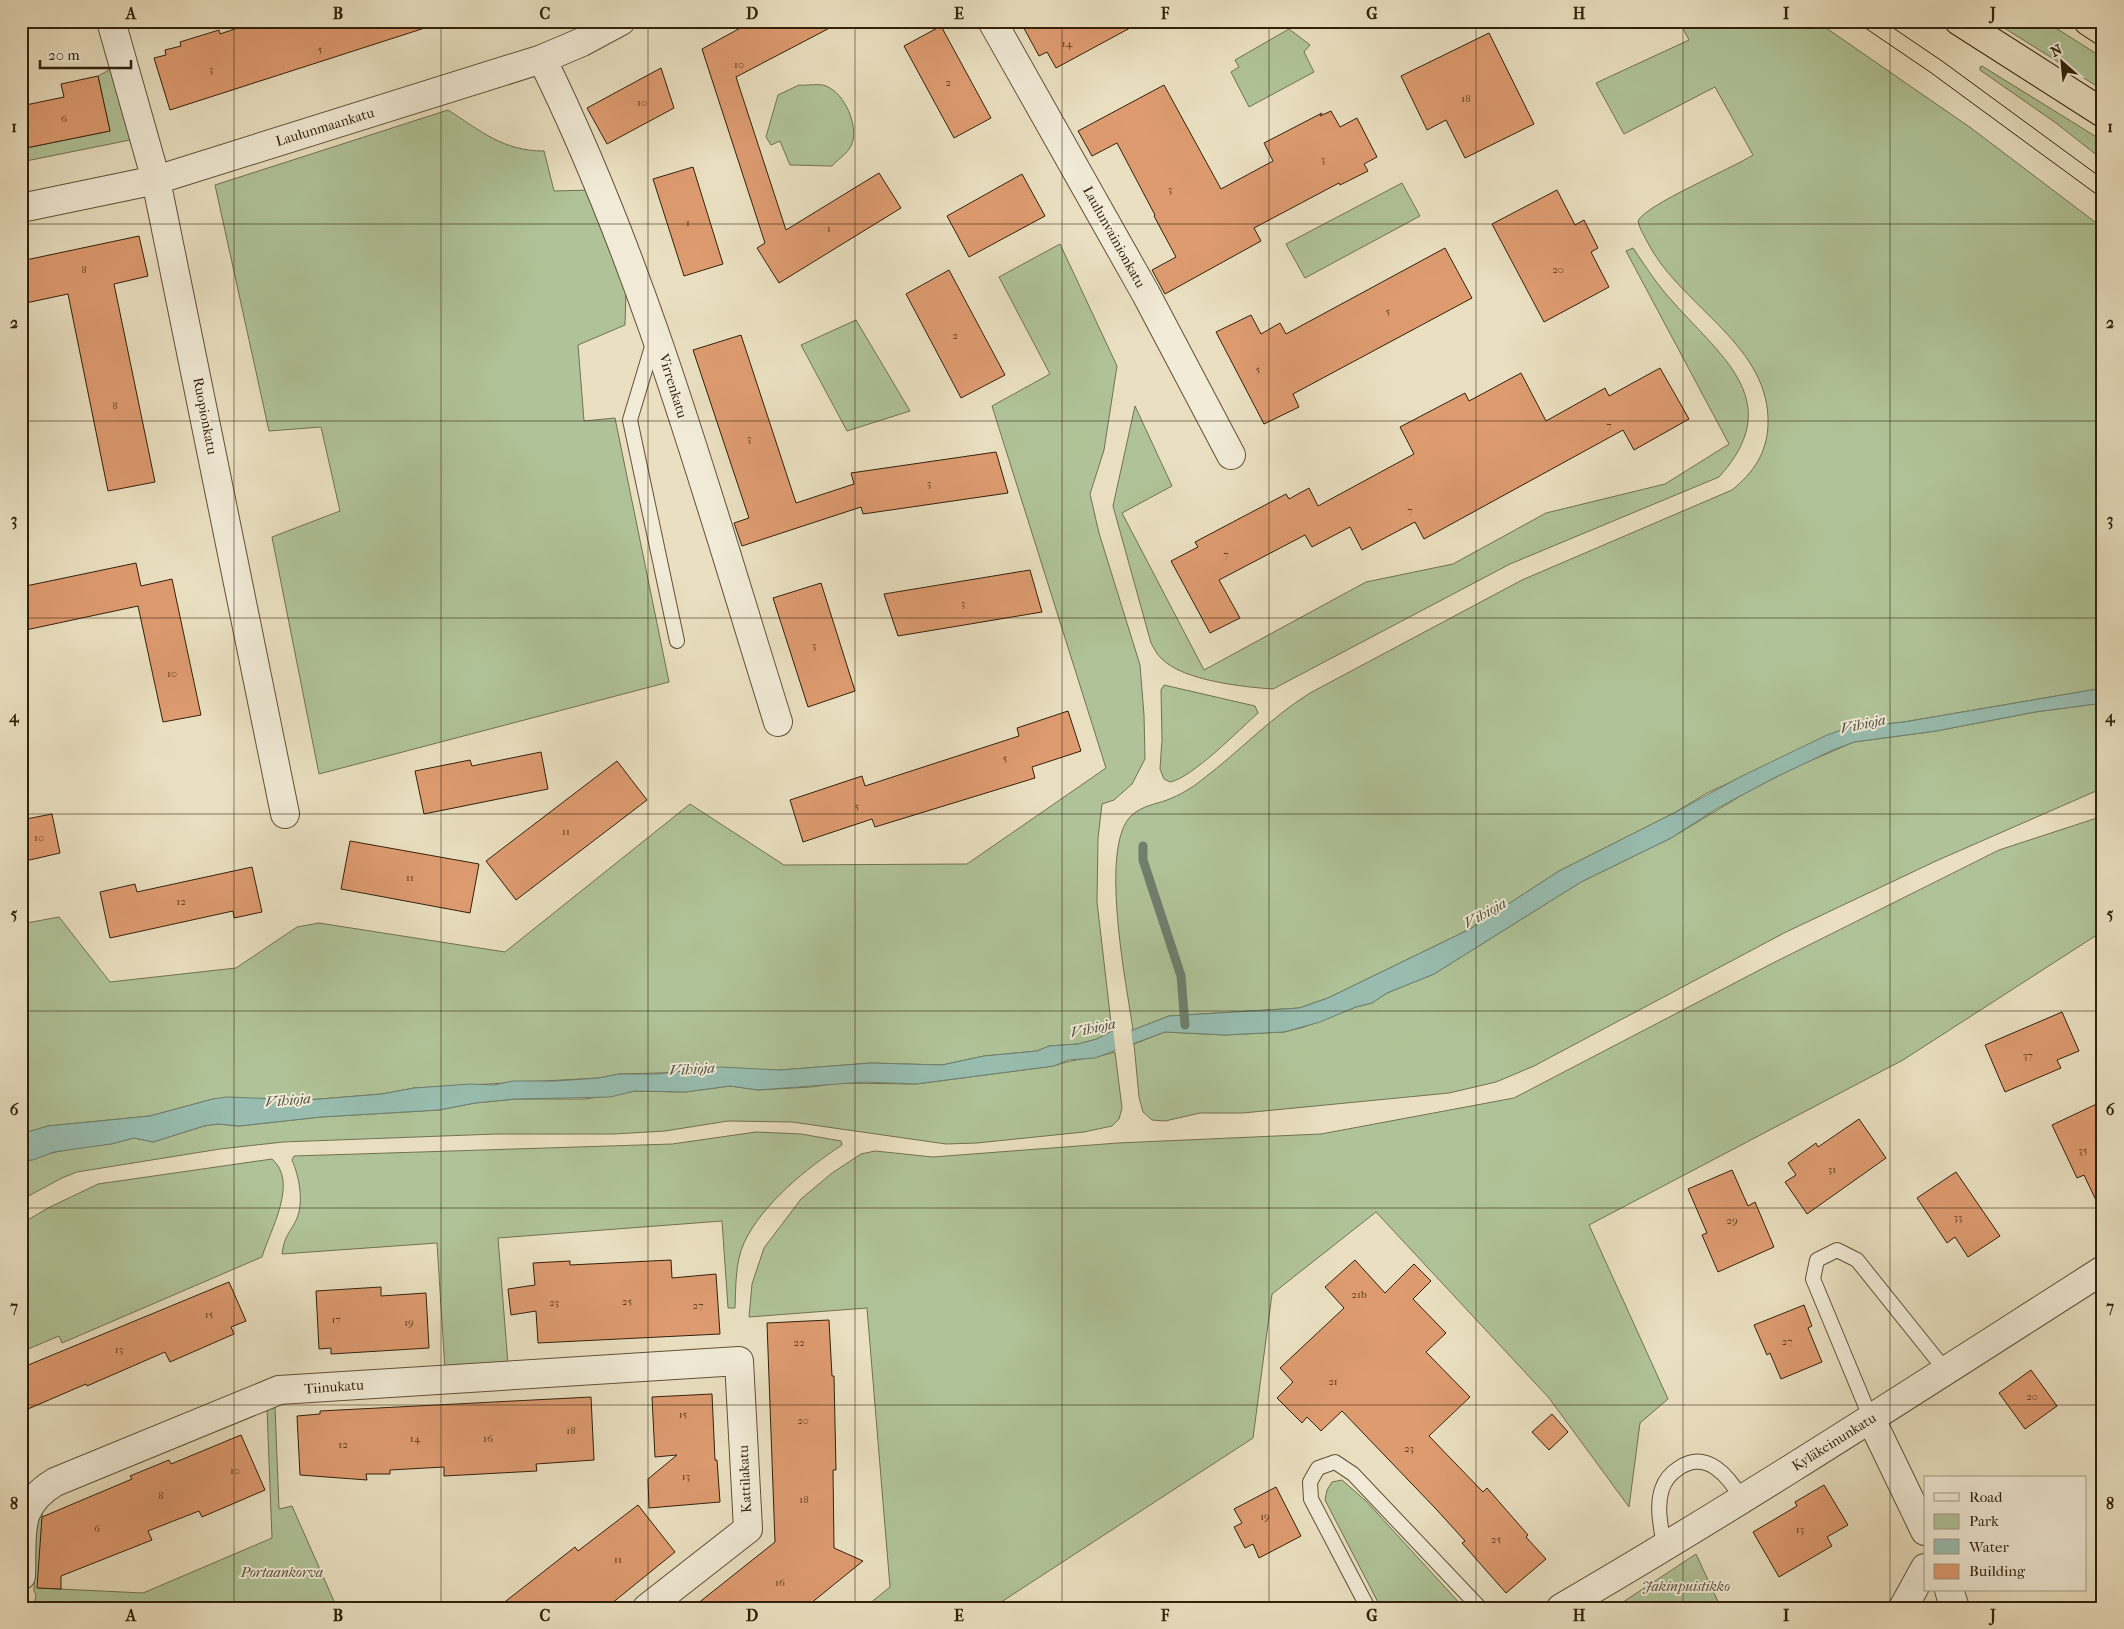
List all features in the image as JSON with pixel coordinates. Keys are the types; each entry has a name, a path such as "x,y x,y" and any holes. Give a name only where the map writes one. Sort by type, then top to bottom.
{"highway":[{"path":"1959,21 2103,113"},
{"path":"2088,21 2103,31"}],"street":[{"name":"Ruopionkatu","path":"111,21 156,180 285,814"},
{"name":"Laulunmaankatu","path":"21,208 156,180 542,59 582,42 621,21"},
{"name":"Laulunvainionkatu","path":"992,21 1146,294 1232,455"},
{"name":"Virrenkatu","path":"542,59 572,120 656,332 778,722"},
{"name":"Kyläkeinunkatu","path":"1561,1608 1871,1419 2103,1270"},
{"name":"Tiinukatu","path":"21,1576 23,1522 32,1499 42,1490 61,1480 279,1390 739,1361"},
{"name":"Kattilakatu","path":"647,1608 748,1529 739,1361"},
{"path":"1871,1419 1924,1529"},
{"path":"1903,1608 1924,1570"},
{"path":"1950,1592 1955,1608"}],"lane":[{"path":"656,332 630,420 677,641"},
{"path":"1871,1419 1813,1278 1817,1260 1836,1250 1857,1260 1946,1371"},
{"path":"1368,1608 1312,1500 1310,1482 1318,1468 1335,1462 1353,1474 1480,1608"},
{"path":"1664,1546 1659,1520 1662,1488 1673,1472 1684,1465 1696,1462 1713,1465 1728,1477 1742,1499"}],"green space":[{"path":"1679,21 1816,21 1971,128 2103,228 2103,688 1904,722 1847,728 1707,793 1674,813 1559,871 1470,929 1328,998 1299,1008 1169,1016 1133,1030 1121,951 1116,885 1117,855 1122,831 1132,815 1145,807 1177,796 1195,785 1268,724 1310,693 1522,580 1732,490 1758,462 1765,445 1768,425 1765,397 1755,372 1741,350 1664,268 1649,245 1638,221 1644,214 1656,206 1753,155 1715,87 1624,134 1596,83 1689,40"},
{"path":"1993,21 2045,21 2103,58 2103,90"},
{"path":"1289,29 1310,45 1304,52 1314,72 1249,107 1231,72 1239,67 1235,60"},
{"path":"116,66 134,135 130,140 21,162 21,149 110,131 98,76"},
{"path":"1982,66 2103,141 2103,160 2056,123 1980,70"},
{"path":"799,85 826,86 839,96 849,112 854,130 851,146 832,166 790,165 780,141 771,145 766,137 778,95"},
{"path":"448,110 504,144 516,148 544,151 554,191 591,190 626,287 625,325 578,345 584,421 615,418 669,682 319,774 272,537 340,511 321,427 269,431 215,185"},
{"path":"1402,183 1420,216 1305,278 1286,244"},
{"path":"1060,244 1117,366 1104,450 1090,494 1099,533 1140,665 1144,715 1145,759 1132,784 1114,800 1102,804 1098,838 1097,902 1112,1031 1097,1039 1078,1044 1049,1046 1037,1051 984,1056 942,1065 871,1063 780,1070 619,1074 599,1078 414,1088 382,1094 307,1100 213,1099 150,1116 48,1126 21,1134 21,924 59,917 110,982 236,968 297,927 319,923 505,952 690,804 784,865 967,864 1106,768 992,406 1050,374 999,277"},
{"path":"1633,248 1663,290 1728,363 1740,383 1747,404 1747,426 1738,451 1719,477 1510,564 1273,689 1247,687 1199,678 1172,667 1159,656 1151,643 1113,506 1135,406 1172,486 1122,513 1204,670 1366,582 1453,564 1546,513 1665,484 1729,444 1626,251"},
{"path":"856,320 910,411 847,431 801,345"},
{"path":"1164,685 1255,706 1258,713 1203,763 1179,779 1170,782 1164,779 1160,769 1162,740 1161,690"},
{"path":"2103,703 2103,788 1936,861 1784,933 1534,1066 1496,1082 1449,1093 1243,1113 1200,1113 1165,1121 1152,1120 1143,1112 1139,1097 1134,1044 1165,1032 1225,1035 1284,1032 1304,1027 1356,1007 1372,1003 1387,993 1434,974 1581,882 1671,838 1747,792 1798,766 1854,742 1936,731 2035,712"},
{"path":"2103,816 2103,931 1903,1060 1589,1225 1668,1399 1640,1423 1629,1507 1549,1398 1376,1212 1272,1294 1253,1438 992,1608 864,1608 890,1587 867,1308 749,1317 752,1284 764,1248 801,1199 832,1173 861,1154 875,1151 933,1157 1118,1143 1321,1134 1514,1098 1773,963 1999,850"},
{"path":"1115,1052 1122,1108 1119,1119 1112,1126 1084,1132 977,1143 946,1144 792,1122 728,1121 665,1131 614,1134 496,1134 283,1142 220,1149 77,1172 21,1200 21,1166 38,1157 63,1150 111,1144 134,1138 153,1142 204,1126 218,1124 239,1126 321,1117 439,1110 475,1103 516,1099 585,1099 635,1091 685,1092 730,1086 758,1090 811,1087 839,1083 916,1084 1054,1066 1069,1061"},
{"path":"756,1132 801,1134 841,1141 842,1145 787,1188 762,1214 752,1229 744,1243 739,1258 736,1275 735,1308 728,1308 722,1221 498,1238 508,1364 445,1369 437,1243 282,1254 286,1238 297,1218 300,1204 299,1181 292,1160 294,1156 672,1144"},
{"path":"272,1159 280,1169 283,1180 283,1193 276,1220 262,1257 62,1343 59,1336 21,1352 21,1224 48,1208 98,1184"},
{"name":"Portaankorva","path":"275,1406 279,1509 292,1506 337,1608 34,1608 36,1595 34,1591 35,1521 43,1504 38,1588 143,1593 272,1538 267,1409"},
{"path":"1342,1480 1366,1501 1464,1608 1381,1608 1325,1500 1327,1490 1332,1482"},
{"name":"Jakinpuistikko","path":"1696,1554 1721,1608 1614,1608"}],"water":[{"name":"Vihioja","path":"2103,688 2103,703 2035,712 1936,731 1854,742 1833,750 1774,778 1716,809 1671,838 1581,882 1434,974 1387,993 1372,1003 1356,1007 1320,1022 1284,1032 1225,1035 1165,1032 1095,1058 1068,1060 1054,1066 916,1084 865,1082 758,1090 730,1086 685,1092 635,1091 610,1097 516,1099 475,1103 439,1110 321,1117 239,1126 218,1124 204,1126 153,1142 134,1138 111,1144 54,1152 33,1160 21,1160 21,1134 48,1126 150,1116 227,1097 307,1100 382,1094 414,1088 471,1084 494,1085 513,1081 556,1081 599,1078 619,1074 657,1074 720,1067 780,1070 871,1063 942,1065 984,1056 1037,1051 1049,1046 1078,1044 1097,1039 1112,1031 1133,1030 1169,1016 1299,1008 1328,998 1470,929 1559,871 1674,813 1740,777 1827,735 1847,728 1904,722"}],"pier":[{"path":"1113,1028 1131,1028 1133,1047 1116,1054"}],"building":[{"path":"258,21 430,21 431,26 170,110 154,58 166,55 165,50 181,46 180,42 219,30 220,34"},
{"path":"753,21 843,21 736,77 786,230 879,173 901,208 779,283 757,248 765,243 702,49"},
{"path":"1020,21 1143,21 1056,68 1047,52 1039,56"},
{"path":"941,26 991,118 954,138 904,46"},
{"path":"1489,33 1534,124 1465,158 1446,120 1427,130 1401,76"},
{"path":"661,68 674,108 607,144 587,108"},
{"path":"98,76 110,131 21,149 21,106 64,97 61,84"},
{"path":"1164,85 1221,189 1273,161 1264,143 1322,113 1320,116 1331,111 1340,127 1357,118 1377,157 1364,164 1368,171 1340,185 1339,183 1254,228 1261,241 1165,294 1152,270 1176,257 1117,143 1092,156 1078,131"},
{"path":"693,167 723,264 684,276 653,179"},
{"path":"1022,174 1045,216 969,257 947,216"},
{"path":"1557,190 1575,225 1584,220 1598,248 1591,252 1609,287 1544,322 1492,224"},
{"path":"139,236 148,276 114,284 155,482 108,491 68,294 21,304 21,261"},
{"path":"1445,248 1472,298 1293,394 1299,407 1264,424 1216,332 1251,315 1261,334 1280,323 1286,334"},
{"path":"949,270 1005,375 961,398 906,294"},
{"path":"741,335 796,503 854,484 851,473 996,452 1008,493 863,514 861,507 742,546 734,523 749,518 693,350"},
{"path":"1660,368 1689,419 1634,450 1623,430 1424,539 1415,522 1362,550 1350,527 1312,547 1305,535 1219,580 1240,618 1210,633 1171,561 1198,547 1195,542 1286,494 1289,499 1309,488 1318,506 1414,454 1400,427 1465,393 1469,401 1521,373 1546,421 1605,388 1609,396"},
{"path":"136,563 141,586 172,579 201,715 163,722 138,606 21,631 21,587"},
{"path":"1030,570 1042,612 898,636 884,594"},
{"path":"821,583 855,691 808,707 773,598"},
{"path":"1068,711 1081,751 1032,767 1035,778 875,827 872,819 803,842 790,800 862,776 865,786 1019,736 1017,728"},
{"path":"541,752 548,789 424,814 415,771 470,760 472,766"},
{"path":"617,761 647,800 516,900 486,861"},
{"path":"52,814 60,853 21,862 21,820"},
{"path":"350,841 479,864 470,913 341,889"},
{"path":"252,867 262,912 234,918 233,911 110,938 100,892 135,884 137,892"},
{"path":"2062,1012 2079,1051 2057,1060 2061,1068 2005,1092 1985,1045"},
{"path":"2103,1101 2103,1215 2084,1175 2077,1178 2052,1125"},
{"path":"1859,1119 1886,1158 1807,1214 1785,1182 1796,1175 1788,1163 1816,1143 1818,1147"},
{"path":"1732,1170 1748,1206 1755,1202 1774,1247 1718,1272 1702,1235 1707,1233 1688,1189"},
{"path":"1956,1172 2000,1236 1968,1257 1955,1237 1947,1243 1917,1198"},
{"path":"671,1260 672,1278 716,1274 720,1334 538,1343 536,1311 511,1315 508,1289 535,1285 533,1263 570,1261 570,1265"},
{"path":"1355,1260 1385,1293 1414,1264 1431,1281 1413,1299 1446,1333 1426,1352 1470,1397 1429,1436 1483,1492 1487,1488 1546,1559 1506,1593 1462,1543 1465,1541 1342,1411 1321,1431 1307,1417 1302,1423 1277,1398 1293,1382 1280,1368 1344,1308 1325,1287"},
{"path":"229,1282 246,1321 231,1327 234,1334 170,1362 165,1352 21,1412 21,1368"},
{"path":"381,1287 381,1296 426,1293 429,1348 331,1354 331,1348 319,1349 316,1291"},
{"path":"1804,1305 1812,1326 1808,1328 1822,1362 1781,1379 1770,1353 1767,1355 1754,1325"},
{"path":"829,1320 832,1376 834,1376 836,1470 833,1470 834,1548 863,1561 805,1608 692,1608 775,1542 767,1323"},
{"path":"2031,1370 2057,1406 2025,1429 1999,1393"},
{"path":"712,1394 715,1460 717,1460 720,1502 649,1508 648,1479 677,1455 655,1457 652,1397"},
{"path":"591,1397 594,1460 536,1464 537,1471 444,1476 444,1467 390,1470 390,1474 366,1474 367,1480 300,1475 297,1416 320,1414 320,1411"},
{"path":"1552,1414 1568,1432 1549,1450 1532,1432"},
{"path":"241,1435 265,1490 202,1517 199,1511 148,1531 152,1540 61,1576 61,1589 37,1588 42,1517 132,1479 130,1476 169,1460 171,1464"},
{"path":"1824,1485 1848,1525 1827,1537 1832,1546 1779,1577 1753,1532 1797,1506 1795,1502"},
{"path":"1276,1487 1301,1536 1259,1558 1253,1544 1245,1548 1234,1527 1242,1523 1234,1509"},
{"path":"638,1505 675,1552 606,1608 497,1608 575,1547 578,1551"}],"waterway":[{"path":"1143,846 1143,860 1181,976 1185,1025"}],"tram line":[{"path":"1855,21 1930,72 2103,199"},
{"path":"1883,21 1942,61 2103,179"}]}
